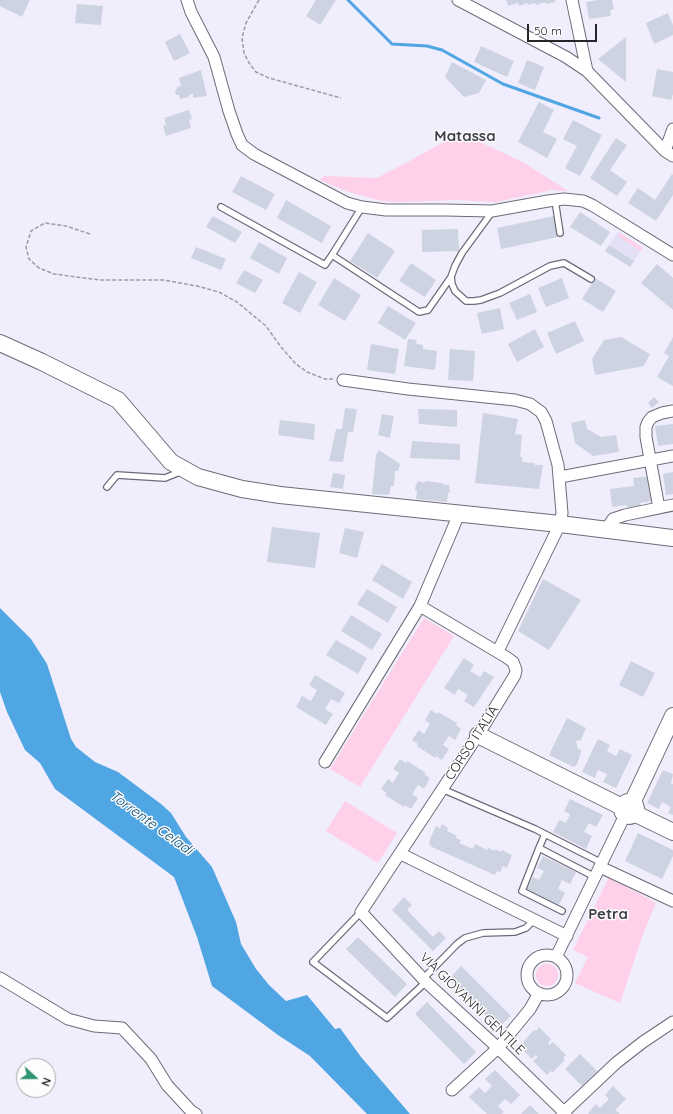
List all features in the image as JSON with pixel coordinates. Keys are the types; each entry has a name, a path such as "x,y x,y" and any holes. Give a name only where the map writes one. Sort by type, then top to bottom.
{"street":[{"path":"186,0 214,57 228,110 242,145 254,154 347,203 362,207 386,210 492,211 555,200 583,201 592,204 673,255"},
{"path":"458,0 566,57 587,71 669,153"},
{"path":"572,0 587,71"},
{"path":"669,153 673,129"},
{"path":"0,343 118,400 171,462 198,476 242,489 280,495 560,524 673,538"},
{"path":"343,380 408,389 516,400 530,404 541,412 546,421 560,477 562,512 560,524 498,651"},
{"path":"659,508 646,437 648,422 656,415 673,411"},
{"path":"560,477 673,456"},
{"path":"605,530 613,519 625,515 673,506"},
{"path":"326,762 420,606 459,514"},
{"name":"CORSO ITALIA","path":"361,912 401,854 478,735 515,675 516,670 513,662 498,651 420,606"},
{"path":"556,957 673,716"},
{"path":"478,735 673,832"},
{"path":"401,854 567,936"},
{"path":"600,869 673,901"},
{"name":"VIA GIOVANNI GENTILE","path":"361,912 425,980 498,1048 564,1113"},
{"path":"544,955 556,957 562,961 565,967 567,973 566,980 558,991 552,994 539,993 534,989 528,979 530,966 533,961 544,955"},
{"path":"0,978 68,1019 94,1026 122,1028 151,1059 167,1085 191,1111 196,1114"},
{"path":"452,1090 498,1048 530,1009 539,993"},
{"path":"564,1113 616,1063 643,1042 673,1022"}],"lane":[{"path":"555,200 560,233"},
{"path":"221,207 325,265 362,207"},
{"path":"332,255 419,312 428,310 451,277 462,253 492,211"},
{"path":"451,277 452,284 459,296 466,301 474,302 500,293 550,266 564,263 591,279"},
{"path":"107,487 117,475 165,478 186,470"},
{"path":"442,789 545,834 600,869"},
{"path":"545,834 522,891 562,911"},
{"path":"539,848 600,869"},
{"path":"361,912 314,962 387,1018 425,980 457,944 465,938 483,933 515,932 526,928 534,920"}],"path":[{"path":"259,0 246,23 242,38 244,53 248,63 256,72 269,78 341,98"},
{"path":"90,234 66,226 45,223 31,231 26,247 29,259 39,268 54,274 100,280 163,280 197,286 219,292 237,302 266,326 281,348 296,364 308,372 325,379 343,380"}],"shaded area":[{"path":"459,135 489,146 526,164 568,191 552,190 495,202 455,200 401,202 383,201 366,197 348,192 320,180 324,176 377,178"},
{"path":"618,232 643,248 634,261 609,245"},
{"path":"620,233 643,248 641,251 618,236"},
{"path":"424,618 454,636 360,787 330,769"},
{"path":"345,801 397,833 378,863 326,831"},
{"path":"609,877 656,903 643,934 620,1003 575,983 588,957 573,950"},
{"path":"547,964 555,967 558,975 555,983 547,986 539,983 536,975 539,967"}],"water":[{"name":"Torrente Celadi","path":"0,608 31,639 47,664 71,739 76,747 95,762 118,772 171,813 186,837 212,867 236,922 241,944 256,969 269,985 286,1001 307,995 335,1029 340,1028 361,1057 410,1114 367,1114 310,1056 278,1035 212,986 197,937 174,877 55,789 40,763 25,750 7,712 0,692"}],"building":[{"path":"0,0 30,0 22,17 0,6"},
{"path":"316,0 336,0 320,25 306,16"},
{"path":"506,0 555,0 555,2 546,4 545,2 536,5 535,3 528,5 527,3 519,6 518,3 508,6"},
{"path":"612,0 614,9 610,10 611,16 589,19 586,2"},
{"path":"77,4 103,6 101,25 75,23"},
{"path":"668,13 673,25 673,35 654,44 646,23"},
{"path":"180,34 190,53 174,61 165,42"},
{"path":"626,37 626,82 598,59"},
{"path":"481,46 514,61 507,77 474,62"},
{"path":"527,60 544,67 535,90 518,83"},
{"path":"452,62 486,80 479,93 464,97 445,77"},
{"path":"657,69 673,72 673,94 671,100 652,96"},
{"path":"201,70 207,96 193,98 193,94 189,95 189,97 180,99 179,95 176,95 175,90 177,87 181,86 179,78"},
{"path":"539,102 554,110 543,132 557,139 547,158 518,142"},
{"path":"189,110 192,119 189,120 191,128 166,136 163,126 166,125 164,118"},
{"path":"573,120 602,135 580,176 565,168 577,146 563,139"},
{"path":"616,138 627,145 610,170 627,182 617,196 590,178"},
{"path":"672,174 673,195 656,221 628,203 638,188 655,200"},
{"path":"241,176 275,194 266,210 232,192"},
{"path":"286,200 331,226 322,243 277,218"},
{"path":"580,212 610,232 601,246 570,227"},
{"path":"213,216 242,232 235,243 206,227"},
{"path":"554,216 558,237 501,249 497,228"},
{"path":"458,229 459,251 422,252 422,230"},
{"path":"368,233 395,251 377,278 350,261"},
{"path":"259,242 287,258 279,274 250,258"},
{"path":"609,245 634,261 630,267 605,251"},
{"path":"196,247 226,259 221,270 191,258"},
{"path":"411,263 436,280 425,297 399,281"},
{"path":"657,264 673,278 673,310 641,283"},
{"path":"244,270 263,280 255,293 236,283"},
{"path":"299,272 317,282 300,313 282,303"},
{"path":"334,278 361,295 345,321 318,305"},
{"path":"562,278 569,298 546,307 538,288"},
{"path":"595,278 616,291 603,312 582,299"},
{"path":"530,294 537,312 517,320 509,303"},
{"path":"388,306 416,323 405,340 378,323"},
{"path":"500,308 504,329 482,334 477,313"},
{"path":"575,321 584,341 556,354 547,333"},
{"path":"535,329 544,347 517,362 508,344"},
{"path":"621,337 650,354 644,366 595,375 592,359 604,340"},
{"path":"673,337 673,386 657,377 669,356 664,353"},
{"path":"408,339 417,340 416,344 423,345 423,349 437,351 435,370 404,366"},
{"path":"371,344 399,349 395,374 367,370"},
{"path":"450,349 475,351 473,381 448,380"},
{"path":"654,397 659,402 652,408 648,403"},
{"path":"345,408 357,409 353,432 348,432 343,462 329,461 336,429 342,429"},
{"path":"418,409 457,410 457,427 419,424"},
{"path":"483,413 518,419 515,434 522,435 520,457 522,457 522,462 543,465 539,489 475,483"},
{"path":"382,414 394,416 390,438 378,435"},
{"path":"280,420 315,424 314,440 278,435"},
{"path":"585,420 587,429 601,437 616,435 619,452 593,456 575,443 571,423"},
{"path":"673,424 673,444 658,446 655,426"},
{"path":"412,441 460,444 460,460 410,458"},
{"path":"379,450 400,464 398,471 395,471 394,486 391,486 389,495 372,494 376,455"},
{"path":"673,472 673,494 666,495 663,474"},
{"path":"333,473 345,475 343,489 330,487"},
{"path":"650,476 653,501 640,503 641,506 627,508 627,505 612,507 610,489 634,486 633,478"},
{"path":"418,481 425,483 425,481 443,483 442,484 449,485 450,492 448,493 447,502 416,499 417,491 415,490"},
{"path":"272,527 320,533 315,568 267,562"},
{"path":"345,528 364,532 357,558 339,553"},
{"path":"382,564 412,582 403,599 372,580"},
{"path":"543,579 581,600 549,650 518,631"},
{"path":"367,589 397,607 388,623 357,604"},
{"path":"351,615 382,634 372,650 341,631"},
{"path":"336,640 367,658 358,674 326,655"},
{"path":"464,658 474,665 470,671 480,677 484,671 494,677 474,707 464,701 468,695 458,689 455,695 444,688"},
{"path":"631,661 655,673 643,697 619,685"},
{"path":"315,675 345,693 339,703 331,699 325,709 333,714 326,725 296,707 302,696 311,701 317,690 309,685"},
{"path":"431,710 437,714 438,712 457,723 456,725 461,729 455,740 449,736 443,745 449,749 442,760 436,756 435,758 417,746 418,744 412,740 419,730 424,734 430,724 425,720"},
{"path":"567,718 586,728 581,740 576,741 578,749 581,750 577,764 574,767 549,755"},
{"path":"598,739 610,745 607,751 616,756 620,749 632,755 616,788 603,782 607,774 598,770 595,778 582,772"},
{"path":"400,759 406,763 407,761 426,773 424,774 430,778 424,789 418,785 412,794 418,798 411,809 405,805 404,807 385,795 387,793 381,789 388,779 393,783 399,773 393,769"},
{"path":"663,770 673,774 671,784 673,784 673,815 668,813 671,807 662,802 659,809 647,803"},
{"path":"570,799 603,815 596,827 589,823 584,832 592,836 586,849 553,832 559,820 566,823 570,814 564,811"},
{"path":"442,824 448,828 447,831 457,836 456,838 461,840 459,843 473,849 475,844 487,850 488,848 495,851 495,849 501,852 502,850 512,855 507,868 503,866 500,872 497,871 495,875 432,847 429,844 430,839 436,826 440,828"},
{"path":"638,833 673,850 673,856 662,879 625,861"},
{"path":"543,856 576,872 570,884 562,880 558,889 565,893 559,905 527,889 533,877 539,880 544,871 537,868"},
{"path":"404,897 412,905 407,910 433,937 439,931 446,938 433,951 392,910"},
{"path":"358,937 407,984 395,997 346,949"},
{"path":"461,966 511,1016 498,1028 449,979"},
{"path":"427,1002 476,1052 464,1064 415,1014"},
{"path":"539,1027 551,1039 548,1043 550,1045 553,1042 566,1055 563,1058 565,1060 553,1072 551,1071 547,1075 533,1061 538,1057 535,1055 532,1059 520,1047 534,1030 536,1031"},
{"path":"580,1054 597,1071 582,1086 565,1069"},
{"path":"495,1070 520,1095 511,1104 505,1099 498,1106 504,1112 501,1114 487,1114 469,1097 479,1087 485,1093 492,1086 485,1079"},
{"path":"613,1086 626,1099 615,1110 620,1114 589,1114 588,1113 596,1104 600,1108 609,1099 605,1095"},
{"path":"530,1105 539,1114 521,1114"}],"waterway":[{"path":"348,0 392,44 427,46 442,50 503,84 599,118"}],"district":[{"name":"Matassa","path":"465,136"},
{"name":"Petra","path":"608,914"}]}
